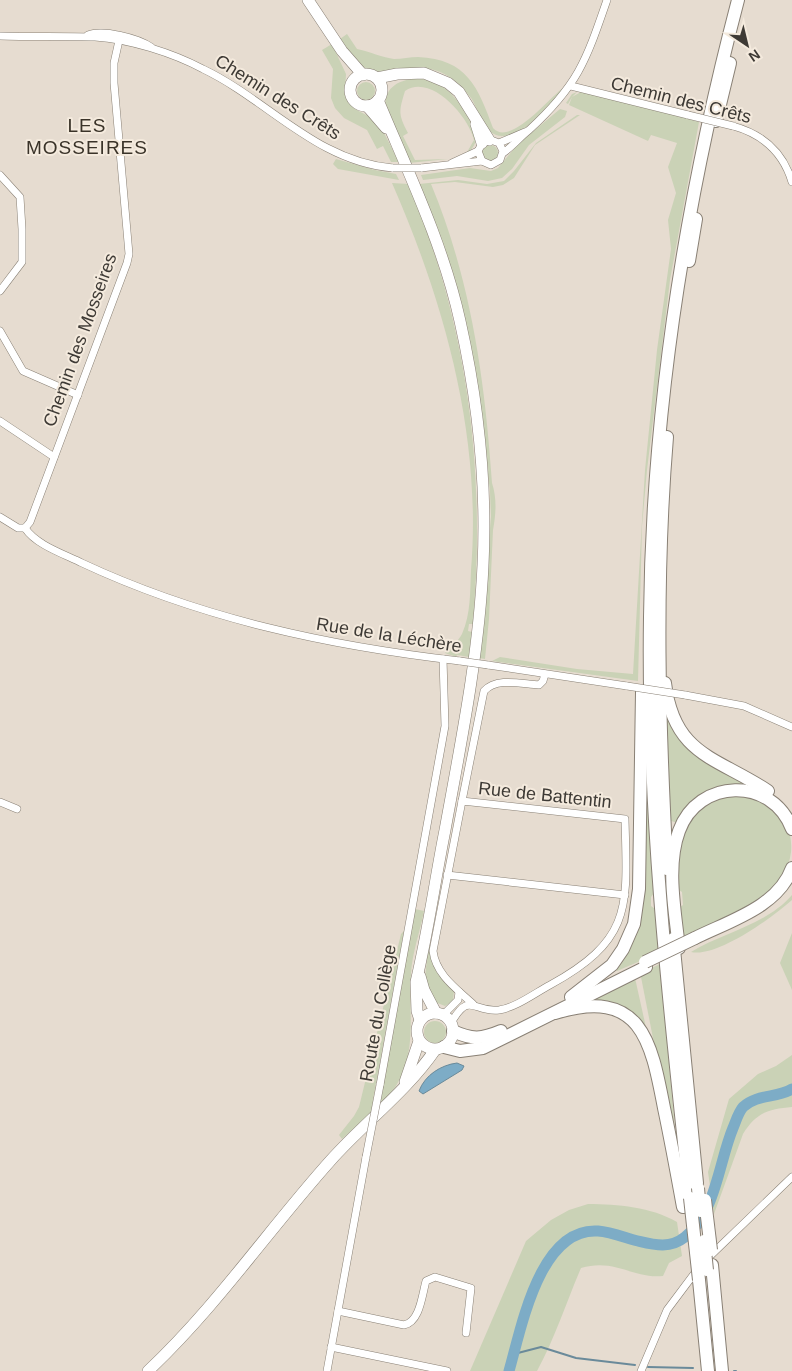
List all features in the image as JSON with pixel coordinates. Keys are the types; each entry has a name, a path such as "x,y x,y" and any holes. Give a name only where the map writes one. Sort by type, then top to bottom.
{"highway":[{"path":"308,0 358,78 379,83 406,74 424,73 448,82 459,92 487,144"},
{"path":"571,997 599,977 616,960 630,936 637,911 645,513 660,372 678,239 704,107 732,0"},
{"path":"717,1371 671,1015 655,828 650,672 651,546 655,471 666,370 684,239 713,95 738,0"},
{"path":"722,1371 704,1274 694,1194 667,880 660,726 659,633 664,487 679,332 704,179 718,112 746,0"},
{"path":"358,78 350,88 353,99 356,103 367,106 389,131"},
{"path":"379,83 378,100 389,131 426,212 455,302 473,393 484,501 483,564 475,655 419,971 416,991 420,1020"},
{"path":"367,106 378,100"},
{"path":"659,633 668,698 675,720 684,734 710,759 773,795 792,816"},
{"path":"694,1194 672,863 676,840 683,821 695,806 714,793 730,789 750,791 771,800 783,812 792,829"},
{"path":"695,941 767,900 781,887 792,868"},
{"path":"419,1041 426,1047 460,1051 484,1048 646,965 761,911 781,896 792,882"},
{"path":"419,971 424,990 439,1014 452,1027 468,1038 484,1038 571,997 646,965"},
{"path":"555,1013 587,1006 610,1008 632,1020 645,1037 655,1061 694,1194"},
{"path":"403,1089 419,1041 416,1030 420,1020 424,1016 439,1014"},
{"path":"148,1371 208,1311 332,1159 452,1038 452,1027"},
{"path":"704,1274 701,1302 708,1371"}],"street":[{"path":"571,86 587,57 607,0"},
{"name":"Chemin des Crêts","path":"0,36 119,38 154,49 205,69 289,127 321,145 360,161 393,168 447,166 482,161 489,165 496,164 503,153 554,108 571,86 733,126 755,134 771,146 784,164 792,182"},
{"name":"Chemin des Mosseires","path":"25,528 30,522 127,263 128,254 114,83 114,63 119,38"},
{"name":"Chemin des Crêts","path":"447,166 487,144 528,130"},
{"path":"482,161 487,144 503,153"},
{"path":"0,175 19,196 22,221 22,262 0,291"},
{"path":"0,331 23,371 78,395"},
{"path":"0,420 54,457"},
{"name":"Rue de la Léchère","path":"0,517 18,528 25,528 32,537 102,572 200,610 290,634 685,695 744,706 792,727"},
{"name":"Route du Collège","path":"327,1371 445,726 443,659"},
{"path":"462,800 484,692 489,686 500,682 539,685 543,681 545,674"},
{"name":"Rue de Battentin","path":"462,800 625,819 624,895 621,912 612,937 600,951 580,968 503,1009 485,1009 473,1004 459,992 438,968 433,951 462,800"},
{"path":"0,802 17,809"},
{"path":"447,875 624,895"},
{"path":"439,1014 458,1000 459,992"},
{"path":"452,1027 461,1009 473,1004"},
{"path":"641,1371 667,1310 682,1287 703,1263 792,1177"},
{"path":"338,1311 404,1325 410,1324 415,1320 426,1282 435,1277 471,1288 466,1333"},
{"path":"331,1347 447,1371"}],"green space":[{"path":"347,34 357,49 394,59 418,57 435,59 448,63 459,70 476,88 493,128 500,132 519,127 563,88 544,111 521,131 503,136 496,135 487,128 471,98 450,77 435,70 424,69 381,72 371,70 355,60 340,39"},
{"path":"332,44 346,74 345,92 348,101 355,109 370,117 383,131 399,162 391,162 383,146 377,149 367,130 344,118 335,108 331,98 333,69 322,50"},
{"path":"418,78 431,81 443,87 464,110 473,125 476,138 474,145 466,154 474,140 465,120 447,100 437,93 426,88 415,87 405,91 402,103 401,117 408,133 403,136 415,160 448,159 409,163 385,107 387,94 394,85 405,80"},
{"path":"366,82 372,85 375,91 372,97 366,100 360,97 357,91 360,85"},
{"path":"577,92 568,104 566,103 572,94"},
{"path":"581,92 662,111 699,122 670,280 647,470 642,526 638,681 492,661 500,657 577,669 633,674 645,470 657,350 671,249 668,220 676,193 668,167 677,143 651,135 648,141 569,105 572,97"},
{"path":"560,109 567,111 565,117 529,145 512,169 502,178 488,181 457,176 423,180 421,175 470,168 491,171 498,168 518,144"},
{"path":"577,115 580,115 535,145 514,178 503,185 493,187 455,182 431,184 445,220 456,257 474,331 494,489 495,512 489,619 485,659 479,658 491,516 482,421 419,184 458,180 487,184 504,181 536,143"},
{"path":"487,145 493,145 498,150 496,159 487,161 482,156 482,150"},
{"path":"336,159 396,174 399,180 338,169 333,164"},
{"path":"392,183 409,184 429,238 446,291 459,345 468,400 477,510 473,624 469,624 468,631 472,632 469,657 457,655 456,657 445,653 462,634 470,602 473,520 471,470 465,421 456,372 443,324 411,229"},
{"path":"665,702 683,737 762,791 733,786 678,823 671,821"},
{"path":"647,786 654,893 651,897 651,906 655,909 659,953 617,971 614,967 628,946"},
{"path":"717,796 756,796 785,822 790,837 791,852 786,869 777,883 764,896 732,917 683,941 680,907 683,905 682,892 679,890 678,852 687,821"},
{"path":"792,895 792,900 759,926 744,935 715,949 691,952 770,914"},
{"path":"415,909 424,911 414,950 410,988 410,1045 403,1073 391,1093 342,1139 339,1135 359,1107 401,934 404,931 373,1100 382,1093"},
{"path":"792,933 792,990 780,963"},
{"path":"428,947 431,947 454,991 453,1001 445,1006 435,1002 425,979"},
{"path":"660,964 676,1140 673,1140 641,977 641,973"},
{"path":"635,978 647,1032 643,1028 584,1003"},
{"path":"435,1021 445,1028 446,1032 439,1042 435,1043 425,1036 424,1032 431,1022"},
{"path":"792,1055 792,1107 763,1113 748,1127 743,1134 714,1214 708,1172 729,1099 758,1074 776,1066"},
{"path":"588,1204 634,1207 656,1213 677,1222 682,1256 669,1263 663,1276 642,1275 604,1265 581,1268 555,1333 537,1371 470,1371 526,1241 551,1220 569,1210"}],"water":[{"path":"457,1063 464,1066 462,1070 423,1094 419,1091 425,1080 434,1072 445,1066"}],"waterway":[{"path":"509,1371 536,1284 547,1263 561,1245 578,1234 598,1231 656,1245 668,1245 685,1237 695,1227 710,1201 728,1141 741,1109 754,1100 792,1089"},
{"path":"514,1354 541,1347 576,1358 635,1365"},
{"path":"648,1367 693,1368"}],"district":[{"name":"LES MOSSEIRES","path":"87,136"}]}
